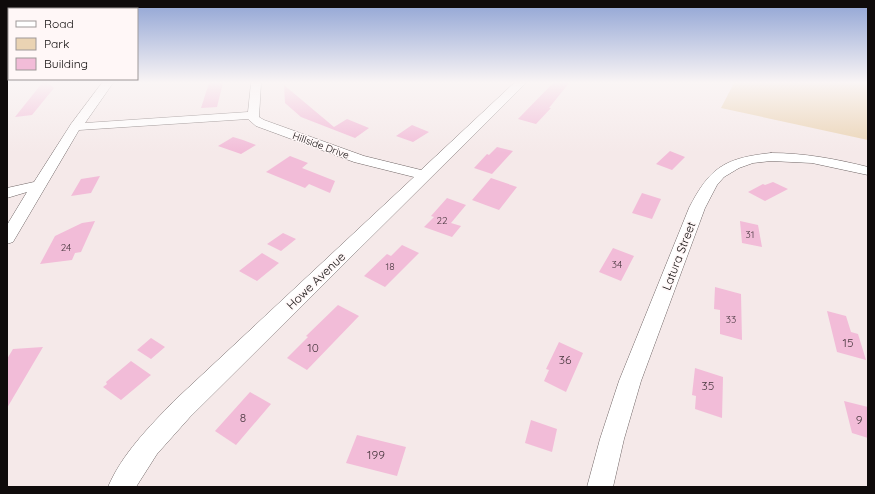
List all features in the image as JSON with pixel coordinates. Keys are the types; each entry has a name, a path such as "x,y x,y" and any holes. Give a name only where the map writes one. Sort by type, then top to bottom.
{"street":[{"path":"7,238 75,127 91,106"},
{"path":"75,127 252,115 253,106"},
{"name":"Howe Avenue","path":"121,487 148,446 182,409 498,106"},
{"name":"Hillside Drive","path":"252,115 253,118 260,123 359,159 426,176"},
{"name":"Latura Street","path":"600,487 612,439 633,374 698,208 712,181 718,175 733,166 752,160 766,158 817,160 868,170"},
{"path":"7,193 40,185"}],"green space":[{"path":"722,106 868,106 868,140 721,108"}],"building":[{"path":"24,106 39,106 32,115 15,117"},
{"path":"202,106 217,106 217,107 201,108"},
{"path":"288,106 309,106 334,127 347,119 369,128 355,138 301,117"},
{"path":"531,106 551,106 549,108 551,108 536,124 518,119"},
{"path":"412,125 429,132 413,142 396,136"},
{"path":"233,137 256,145 241,154 218,146"},
{"path":"497,147 513,151 492,174 474,168 487,154 489,155"},
{"path":"670,151 685,157 672,170 656,164"},
{"path":"290,156 308,163 302,168 335,181 330,193 309,184 305,188 266,172"},
{"path":"100,176 91,193 71,196 81,179"},
{"path":"491,178 517,187 499,210 472,200"},
{"path":"773,182 788,189 765,201 748,192 763,184 765,185"},
{"path":"642,193 661,199 652,219 632,213"},
{"path":"447,198 466,205 451,223 461,226 452,237 424,227 434,217 431,216"},
{"path":"95,221 81,252 75,253 72,260 40,264 55,236 82,223"},
{"path":"740,221 758,225 762,247 742,243"},
{"path":"283,233 296,239 281,251 267,244"},
{"path":"402,245 419,253 385,287 364,276 387,254 391,256"},
{"path":"613,248 634,256 621,281 599,272"},
{"path":"262,253 279,263 257,281 239,271"},
{"path":"715,287 741,294 742,340 720,334 720,310 714,309"},
{"path":"338,305 359,316 307,370 287,358 308,337 306,336"},
{"path":"827,311 846,316 851,332 858,334 866,360 837,352"},
{"path":"151,338 165,347 151,359 137,350"},
{"path":"559,342 583,353 566,392 544,381 549,370 546,369"},
{"path":"43,347 7,408 7,359 13,349"},
{"path":"131,361 151,375 121,400 103,387 107,384 106,382"},
{"path":"695,368 723,377 722,418 695,409 696,396 692,395"},
{"path":"250,392 271,404 236,445 215,431"},
{"path":"844,401 868,407 868,438 852,433"},
{"path":"531,420 557,429 552,452 525,443"},
{"path":"357,435 406,447 397,476 346,463"}]}
